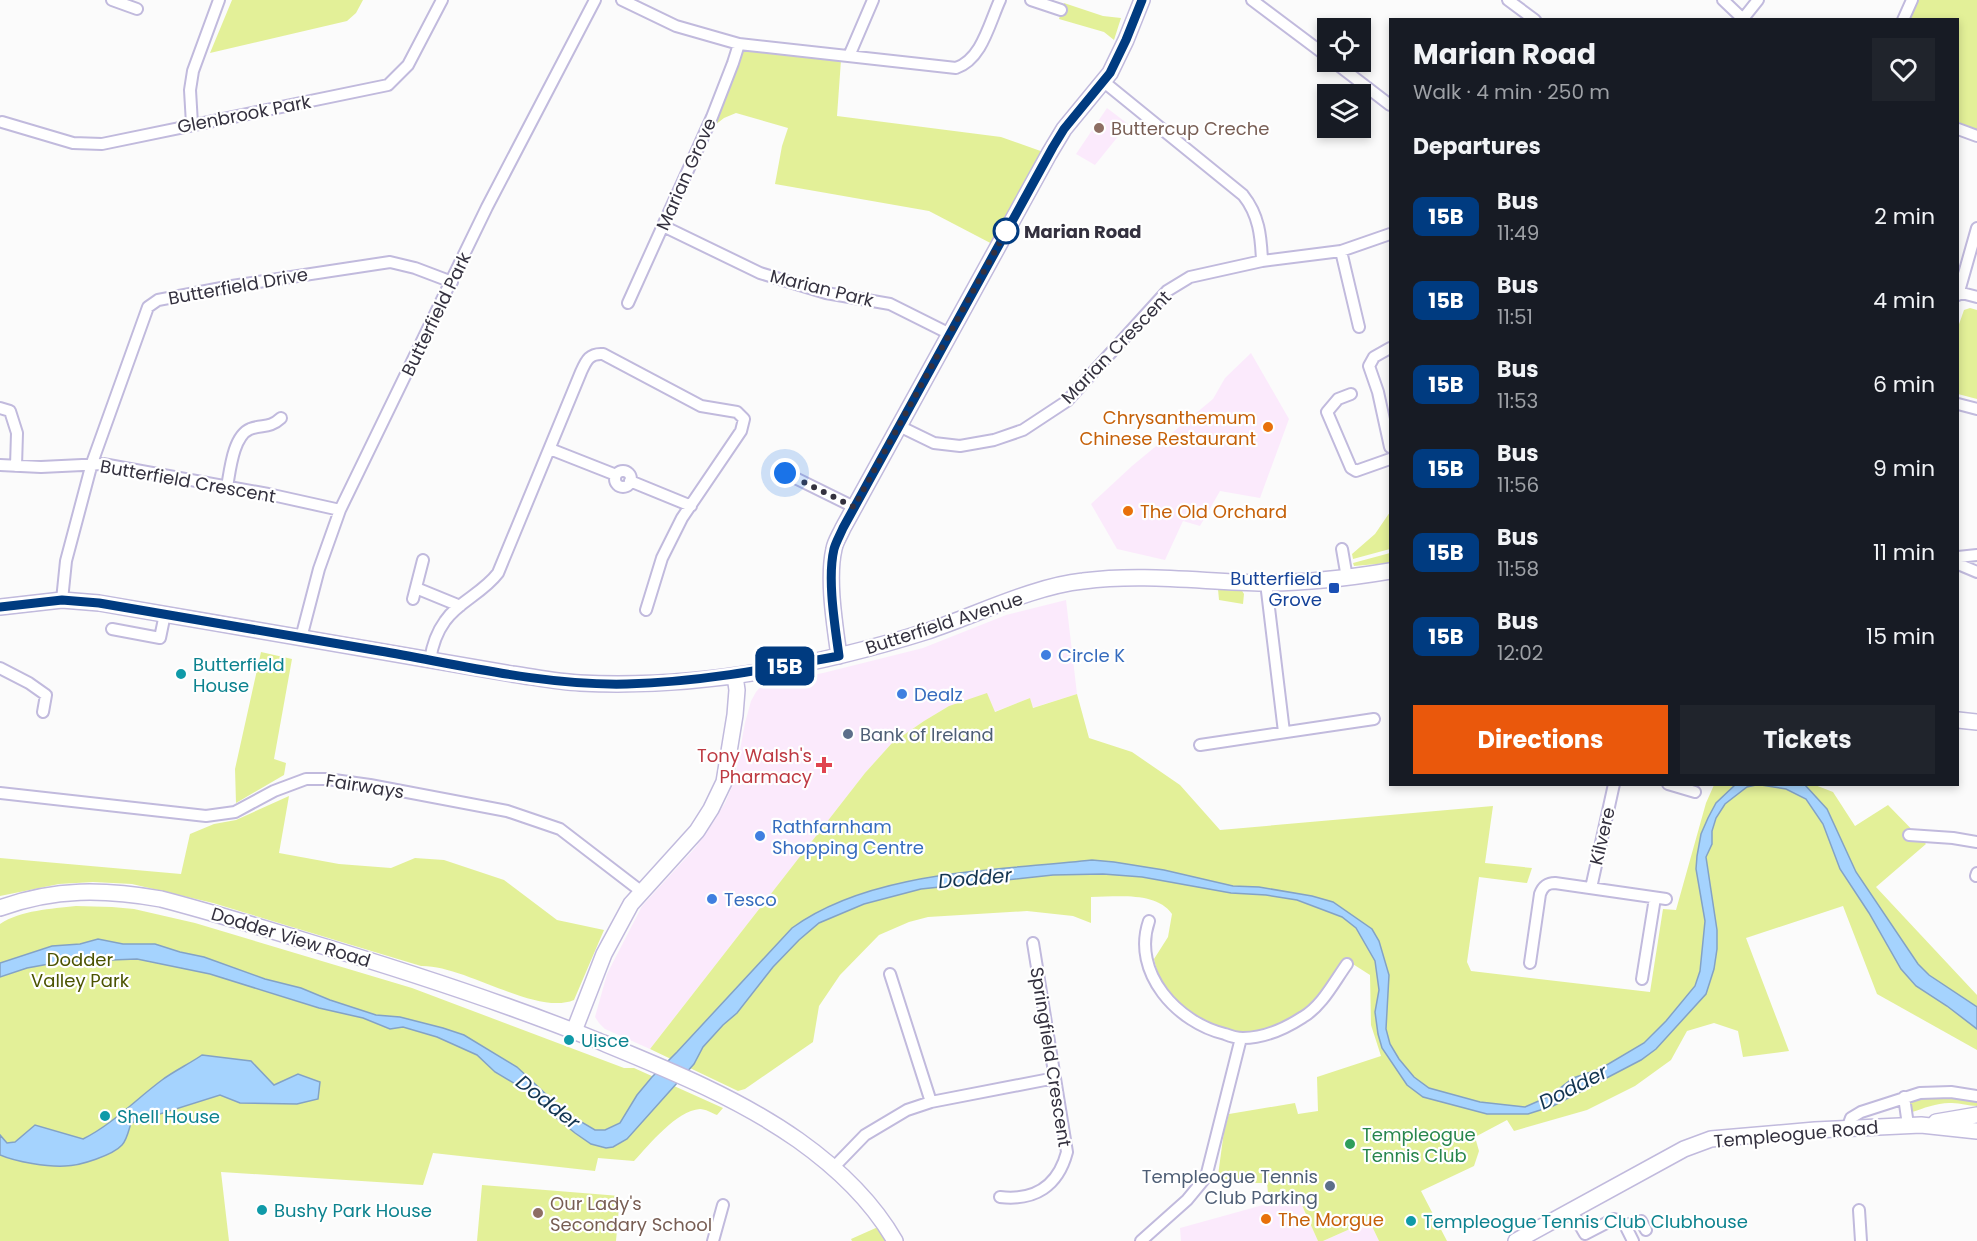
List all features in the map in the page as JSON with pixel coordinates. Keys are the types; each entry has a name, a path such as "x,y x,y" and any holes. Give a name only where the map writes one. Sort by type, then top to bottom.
{"main road":[{"path":"839,656 834,615 832,572 834,549 854,507 1053,147 1064,129 1104,82 1126,40 1142,0"},
{"name":"Butterfield Avenue","path":"0,607 62,600 99,603 431,661 577,683 627,684 735,676 839,656 927,631 1054,587 1082,581 1142,579 1266,583 1322,581 1389,571"},
{"path":"574,1031 604,954 631,904 697,831 724,782 735,715 737,690 735,676"},
{"path":"1959,720 1977,722"},
{"name":"Dodder View Road","path":"0,908 37,897 86,891 129,893 161,899 389,966 574,1031 690,1081 780,1128 833,1168 870,1207 895,1241"},
{"name":"Templeogue Road","path":"1516,1241 1684,1149 1711,1140 1915,1125 1977,1115"},
{"name":"Templeogue Road","path":"1915,1125 1977,1131"}],"street":[{"path":"112,0 137,9"},
{"path":"192,124 190,90 193,71 219,0"},
{"name":"Glenbrook Park","path":"2,122 72,144 102,144 388,85 408,65 442,0"},
{"name":"Butterfield Park","path":"301,638 319,569 340,510 512,159 595,0"},
{"path":"622,0 676,26 739,44 956,68 968,64 975,54 1000,0"},
{"path":"849,56 873,0"},
{"path":"1031,0 1061,10"},
{"path":"1252,0 1317,49"},
{"path":"1508,0 1532,18"},
{"path":"1723,0 1741,18"},
{"path":"1743,18 1758,0"},
{"path":"1904,18 1912,0"},
{"name":"Marian Grove","path":"628,303 724,87 739,44"},
{"path":"1347,72 1389,104"},
{"path":"1104,82 1243,195 1252,207 1258,224 1262,261"},
{"path":"1959,129 1977,136"},
{"name":"Marian Park","path":"663,226 760,273 826,293 890,304 950,334"},
{"path":"1959,290 1977,228"},
{"name":"Marian Crescent","path":"899,426 934,444 960,446 993,440 1023,430 1067,401 1167,291 1190,277 1262,261 1341,251 1389,234"},
{"path":"1341,251 1359,327"},
{"name":"Butterfield Drive","path":"62,600 66,561 92,463 148,307 158,300 231,286 390,262 415,268 452,282"},
{"path":"1959,293 1977,297"},
{"path":"1389,349 1374,357 1370,366 1389,442"},
{"path":"431,661 447,622 460,606 483,590 498,573 588,358 596,354 603,354 701,406 737,412 744,419 741,431 682,518 662,558 646,610"},
{"path":"1351,394 1338,399 1327,412 1351,468 1356,471 1389,459"},
{"path":"1959,404 1977,409"},
{"path":"0,408 10,411 17,434 16,466"},
{"path":"227,487 236,445 244,433 250,429 274,425 281,418"},
{"path":"550,449 616,475 619,472 626,472 630,481 691,506"},
{"name":"Butterfield Crescent","path":"0,465 92,463 340,510"},
{"path":"785,473 854,507"},
{"path":"1342,549 1347,578"},
{"path":"1959,557 1977,555"},
{"path":"423,560 415,594 460,606"},
{"path":"1959,564 1977,572"},
{"path":"1266,583 1284,732"},
{"path":"112,629 160,638 165,614"},
{"path":"0,668 46,695 44,712"},
{"path":"1200,745 1374,719"},
{"name":"Fairways","path":"0,794 206,816 235,812 273,791 306,779 327,778 507,811 560,829 642,892"},
{"name":"Kilvere","path":"1591,888 1614,786"},
{"path":"1675,786 1695,792"},
{"path":"1909,835 1977,842"},
{"name":"Kilvere","path":"1530,963 1540,894 1544,886 1555,883 1591,888 1660,899 1642,979"},
{"path":"1149,921 1145,931 1148,962 1153,977 1167,1000 1196,1023 1214,1032 1241,1038 1264,1035 1306,1016 1323,1000 1347,964"},
{"name":"Springfield Crescent","path":"1000,1197 1018,1198 1045,1188 1055,1181 1063,1168 1067,1152 1033,943"},
{"path":"890,974 931,1102"},
{"path":"1141,1241 1187,1200 1206,1177 1241,1038"},
{"path":"833,1168 865,1135 907,1110 931,1102 1055,1078"},
{"path":"1847,1129 1851,1118 1861,1112 1904,1097 1920,1093 1951,1092 1977,1096"},
{"path":"1904,1097 1915,1125"},
{"path":"712,1241 723,1205"},
{"path":"1859,1209 1861,1241"},
{"path":"1571,1210 1585,1234 1614,1219 1625,1225 1633,1241"},
{"path":"1625,1225 1641,1221 1646,1230"}],"shaded area":[{"path":"1107,108 1128,124 1095,165 1076,154"},
{"path":"1251,353 1289,419 1260,498 1220,491 1200,526 1183,521 1165,560 1117,549 1091,504 1132,466 1213,399 1225,378"},
{"name":"Rathfarnham Shopping Centre","path":"1066,600 1077,694 1032,708 1030,698 994,712 987,694 949,706 892,743 865,773 650,1049 605,1029 599,1023 595,1017 607,974 642,906 695,848 725,803 734,782 751,701 763,684 823,673 923,648 1006,615"},
{"path":"1296,1192 1318,1241 1181,1241 1180,1228 1274,1202"},
{"path":"1368,1221 1379,1241 1323,1241"}],"green space":[{"path":"232,0 363,0 356,13 347,21 210,53"},
{"path":"1919,0 1977,0 1977,130 1959,122 1959,18 1910,18"},
{"path":"1064,3 1103,16 1121,18 1114,40 1104,32 1059,19"},
{"path":"741,50 841,60 837,116 1001,137 1049,154 998,247 929,211 775,184 788,128 736,113 724,118 706,132"},
{"path":"1970,308 1977,310 1977,399 1959,394 1959,324 1964,310"},
{"path":"1389,513 1389,549 1353,559 1352,554 1375,534"},
{"path":"1389,553 1389,563 1354,566 1353,563"},
{"path":"1218,589 1241,589 1244,594 1243,604 1219,600"},
{"path":"261,652 292,659 274,759 286,763 284,775 236,803 235,769"},
{"path":"987,693 995,712 1030,698 1033,708 1077,694 1089,738 1132,752 1180,785 1220,830 1493,806 1485,863 1532,868 1527,883 1479,877 1467,962 1471,971 1650,992 1663,909 1676,910 1706,803 1714,786 1818,786 1833,792 1855,826 1888,805 1926,844 1876,887 1977,995 1977,1050 1877,994 1843,906 1746,938 1789,1051 1743,1057 1738,1031 1714,1023 1687,1031 1671,1060 1635,1086 1587,1110 1514,1131 1507,1120 1475,1137 1479,1151 1474,1166 1421,1191 1447,1241 1379,1241 1368,1221 1323,1241 1318,1241 1296,1192 1269,1203 1267,1183 1217,1183 1224,1131 1229,1114 1295,1103 1298,1114 1318,1111 1317,1077 1381,1056 1371,1025 1370,975 1345,959 1309,1005 1294,1017 1273,1028 1252,1032 1230,1031 1209,1025 1190,1014 1174,999 1162,981 1154,959 1168,937 1172,914 1165,907 1146,899 1123,896 1091,897 1091,923 1073,916 1027,911 928,917 909,922 879,935 840,975 819,1006 813,1042 745,1089 738,1091 650,1049 865,773 892,743 949,706"},
{"path":"289,796 279,853 339,864 391,868 415,858 444,860 504,880 557,920 604,930 574,1000 558,1003 520,996 458,973 421,966 213,903 132,884 93,882 59,884 0,896 0,858 181,874 190,834 214,824 236,820"},
{"name":"Dodder Valley Park","path":"76,906 134,909 195,923 412,988 624,1068 634,1068 723,1108 717,1115 700,1109 691,1111 664,1129 634,1161 598,1158 595,1171 433,1153 423,1185 221,1172 229,1241 0,1241 0,924 27,913"},
{"path":"1943,1096 1977,1100 1977,1106 1947,1103 1912,1112 1909,1110 1908,1101"},
{"path":"482,1185 620,1196 616,1241 477,1241"},
{"path":"878,1227 886,1241 852,1241 851,1239"}],"water":[{"name":"Dodder","path":"1734,786 1752,786 1725,804 1716,818 1712,831 1712,844 1706,857 1717,930 1717,949 1714,969 1706,994 1656,1049 1641,1060 1553,1106 1528,1114 1487,1114 1423,1097 1407,1085 1382,1048 1378,1034 1375,1012 1379,990 1375,961 1356,928 1342,917 1297,900 1231,893 1142,877 1103,874 1053,875 921,889 864,904 819,923 773,967 737,1013 703,1047 694,1064 627,1139 613,1147 606,1148 591,1144 575,1133 543,1107 532,1094 495,1072 477,1055 437,1037 403,1027 390,1029 363,1018 319,1008 210,974 137,959 60,962 27,968 0,977 0,963 52,946 80,944 98,939 123,944 155,944 301,988 376,1015 400,1017 464,1035 517,1067 566,1113 595,1130 605,1130 620,1123 637,1095 652,1077 792,928 824,909 859,894 936,876 1092,860 1164,870 1233,886 1259,887 1333,902 1372,929 1379,941 1389,975 1386,1029 1390,1044 1414,1077 1429,1088 1480,1102 1525,1107 1550,1096 1573,1078 1600,1069 1644,1043 1695,986 1700,971 1705,921 1696,869 1697,856 1701,834 1716,803"},
{"path":"1767,786 1806,786 1827,809 1856,872 1918,964 1929,975 1977,1007 1977,1029 1916,986 1901,969 1869,913 1840,869 1823,824 1806,799 1786,789"},
{"path":"202,1055 251,1061 274,1085 298,1074 320,1082 318,1099 297,1104 240,1103 220,1095 131,1123 125,1140 118,1149 96,1159 71,1166 32,1164 0,1155 0,1135 7,1143 15,1142 35,1125 83,1139 114,1119 167,1077"}],"bus line":[{"name":"15B","path":"0,607 62,600 99,603 432,661 577,683 627,684 735,676 839,656 832,572 834,549 843,528 1030,186 1064,129 1110,73 1142,0"}],"place":[{"name":"Buttercup Creche","path":"1099,128"},
{"name":"Marian Road","path":"1006,231"},
{"name":"Chrysanthemum Chinese Restaurant","path":"1268,427"},
{"name":"The Old Orchard","path":"1128,511"},
{"name":"Butterfield Grove","path":"1334,588"},
{"name":"Circle K","path":"1046,655"},
{"name":"Butterfield House","path":"181,674"},
{"name":"Dealz","path":"902,694"},
{"name":"Bank of Ireland","path":"848,734"},
{"name":"Tony Walsh's Pharmacy","path":"824,765"},
{"name":"Rathfarnham Shopping Centre","path":"760,836"},
{"name":"Tesco","path":"712,899"},
{"name":"Uisce","path":"569,1040"},
{"name":"Shell House","path":"105,1116"},
{"name":"Templeogue Tennis Club","path":"1350,1144"},
{"name":"Templeogue Tennis Club Parking","path":"1330,1186"},
{"name":"Bushy Park House","path":"262,1210"},
{"name":"Our Lady's Secondary School","path":"538,1213"},
{"name":"The Morgue","path":"1266,1219"},
{"name":"Templeogue Tennis Club Clubhouse","path":"1411,1221"}],"route":[{"path":"785,473 854,507 882,460 1009,226 1006,231"}]}
